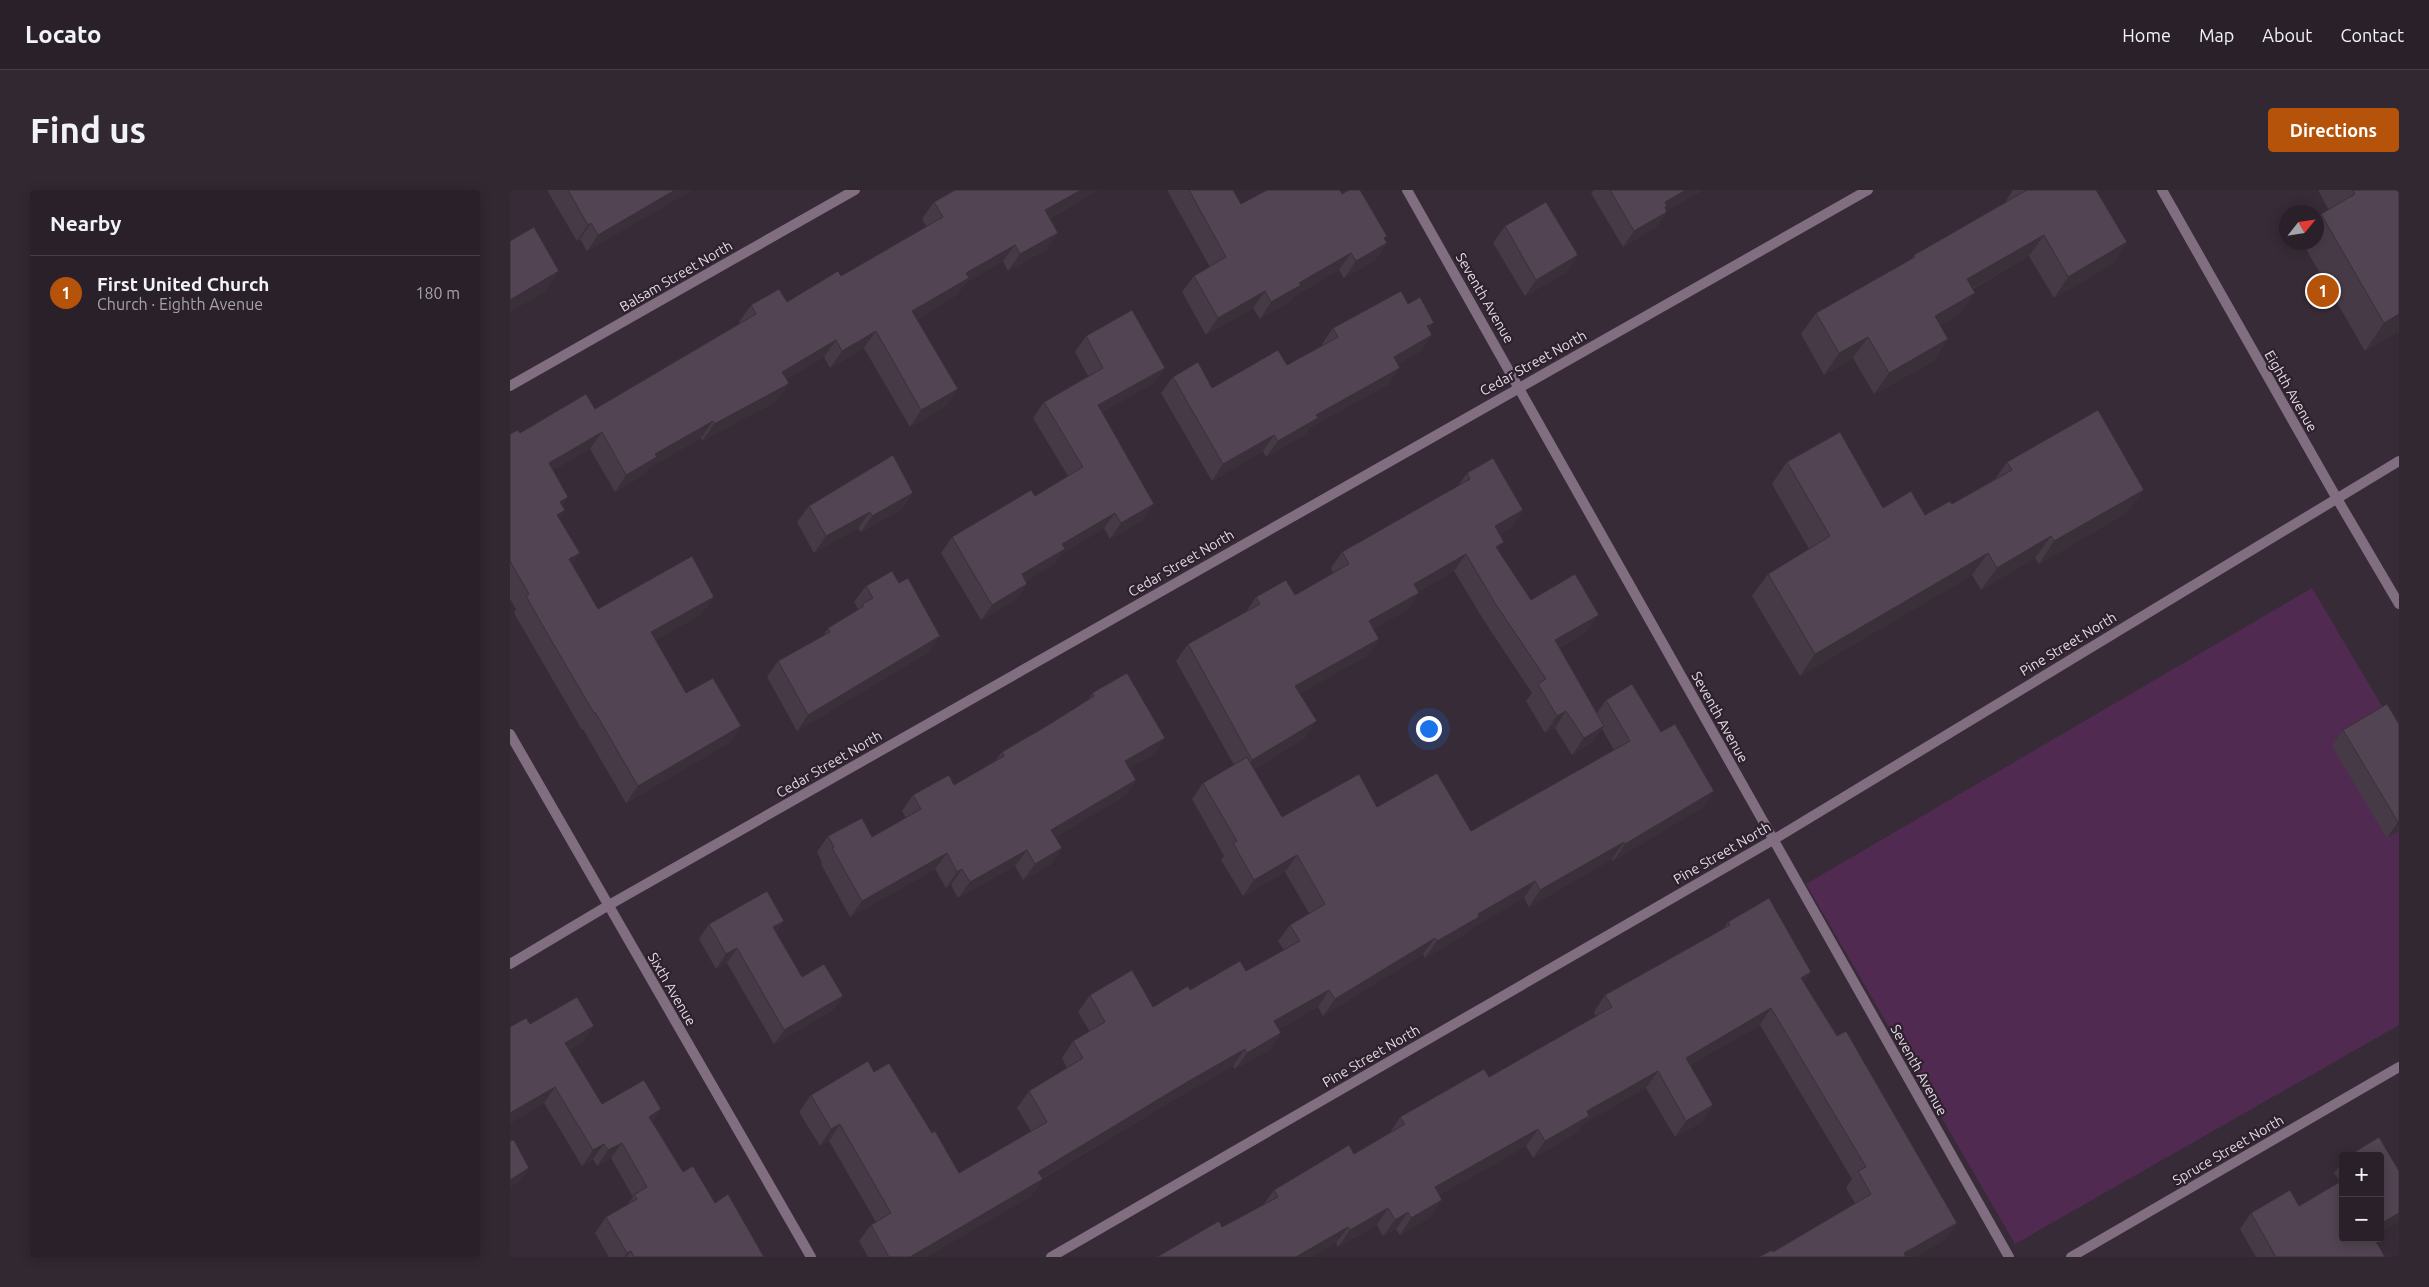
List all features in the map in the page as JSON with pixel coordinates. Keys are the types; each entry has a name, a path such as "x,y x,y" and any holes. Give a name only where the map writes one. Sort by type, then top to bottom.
{"street":[{"name":"Balsam Street North","path":"510,386 855,190"},
{"name":"Seventh Avenue","path":"1408,190 2009,1257"},
{"name":"Cedar Street North","path":"510,964 608,905 1519,386 1868,190"},
{"name":"Eighth Avenue","path":"2162,190 2336,497 2399,604"},
{"name":"Pine Street North","path":"1051,1257 1773,840 2336,497 2399,461"},
{"name":"Sixth Avenue","path":"510,734 811,1257"},
{"name":"Spruce Street North","path":"2072,1257 2399,1067"}],"shaded area":[{"path":"2312,588 2399,735 2399,1025 2015,1244 1806,884"}],"building":[{"path":"568,190 675,190 598,235 591,223 588,225"},
{"path":"955,190 1081,190 1045,210 1058,233 1020,254 1015,245 966,273 969,278 912,311 958,389 921,410 876,331 842,351 836,340 782,372 789,383 785,386 714,424 713,421 655,454 657,457 626,475 602,432 549,463 568,497 560,502 565,510 557,515 580,553 569,559 598,609 692,556 714,597 651,632 686,693 713,678 741,726 638,786 547,633 526,596 529,594 510,561 510,434 518,430 520,433 586,394 595,409 756,314 751,305 779,289 787,302 838,271 841,276 943,217 934,202"},
{"path":"1189,190 1233,190 1241,204 1267,190 1340,190 1342,194 1349,190 1360,190 1387,236 1384,238 1387,243 1356,261 1351,253 1299,283 1301,285 1271,302 1265,291 1218,318 1194,276 1226,257"},
{"path":"1610,190 1686,190 1665,202 1667,212 1634,231"},
{"path":"2027,190 2096,190 2127,242 2068,277 2044,235 1967,279 1975,293 1935,316 1948,339 1889,373 1868,337 1839,353 1816,313"},
{"path":"2353,190 2399,190 2399,314 2384,323 2324,219 2324,212 2355,194"},
{"path":"1546,202 1578,255 1536,280 1505,226"},
{"path":"534,227 559,271 510,300 510,241"},
{"path":"1401,291 1408,304 1420,297 1434,323 1427,326 1432,335 1394,357 1400,368 1316,415 1318,418 1278,441 1274,435 1223,464 1173,377 1198,362 1212,388 1278,350 1287,365 1338,337 1333,328"},
{"path":"1132,310 1165,368 1098,405 1154,504 1121,523 1115,513 1062,544 1065,549 1022,574 1027,584 992,605 952,537 1031,490 1035,496 1083,467 1044,402 1103,368 1086,336"},
{"path":"2098,410 2144,490 2054,541 2051,536 1997,568 1988,553 1815,654 1768,574 1830,536 1787,462 1840,432 1883,508 1911,491 1925,515 1950,501 1952,504 2012,470 2007,462"},
{"path":"893,455 913,493 872,516 870,512 826,536 809,506"},
{"path":"1493,458 1523,510 1495,526 1504,542 1496,547 1531,600 1575,574 1599,615 1555,640 1604,726 1584,738 1566,711 1557,716 1538,684 1546,679 1495,603 1466,554 1414,584 1419,593 1369,621 1379,639 1295,686 1317,721 1252,760 1188,644 1260,604 1256,597 1286,580 1295,595 1349,564 1342,552 1470,479 1467,473"},
{"path":"892,571 899,583 908,578 940,636 808,715 778,661 830,632 828,628 864,606 862,604 873,598 866,586"},
{"path":"1127,673 1165,738 1125,761 1136,780 1051,830 1062,848 1035,864 1027,850 970,882 962,869 957,872 947,853 862,901 832,848 834,847 828,836 862,818 872,837 921,809 913,795 949,775 954,785 1004,756 1002,752 1050,724 1094,696 1092,693"},
{"path":"1632,684 1661,732 1675,724 1714,791 1625,844 1624,842 1540,890 1535,881 1478,914 1479,917 1437,941 1435,938 1335,999 1329,990 1274,1021 1281,1033 1247,1053 1245,1049 1187,1082 1038,1172 1043,1179 910,1257 889,1257 871,1225 891,1213 840,1124 831,1129 811,1095 868,1061 874,1072 889,1063 932,1133 935,1131 959,1173 1047,1122 1029,1091 1083,1058 1073,1041 1105,1022 1090,995 1132,970 1153,1007 1188,986 1190,990 1240,961 1246,971 1300,941 1290,925 1325,904 1297,855 1254,880 1233,843 1237,841 1203,783 1247,757 1282,817 1359,774 1377,807 1437,773 1471,831 1630,741 1606,700"},
{"path":"2387,704 2399,724 2398,822 2343,730"},
{"path":"767,891 784,921 773,927 802,977 824,964 843,996 784,1030 737,948 726,954 709,924"},
{"path":"1769,898 1811,972 1801,978 1837,1036 1846,1031 1957,1223 1904,1253 1906,1257 1759,1257 1772,1250 1773,1252 1871,1194 1858,1171 1866,1167 1771,1008 1686,1058 1713,1105 1686,1121 1658,1071 1587,1111 1589,1116 1545,1141 1538,1129 1435,1187 1442,1200 1411,1218 1408,1212 1395,1220 1388,1208 1350,1230 1348,1227 1296,1257 1157,1257 1219,1221 1222,1227 1278,1197 1274,1190 1349,1145 1354,1154 1405,1124 1400,1117 1484,1069 1489,1077 1612,1007 1605,995 1730,925 1728,922"},
{"path":"577,997 594,1026 565,1043 602,1104 644,1080 661,1109 649,1117 683,1172 693,1166 715,1203 728,1194 764,1257 634,1257 631,1251 627,1253 606,1217 637,1199 634,1195 647,1187 622,1143 608,1150 604,1144 593,1150 555,1087 510,1113 510,1027 526,1018 530,1024"},
{"path":"2379,1137 2399,1171 2399,1213 2384,1222 2384,1152 2355,1152"},
{"path":"514,1140 529,1168 510,1180 510,1141"},
{"path":"2339,1182 2339,1242 2376,1242 2385,1257 2276,1257 2251,1213 2290,1190 2299,1206"}],"place":[{"name":"First United Church","path":"2323,291"}]}
